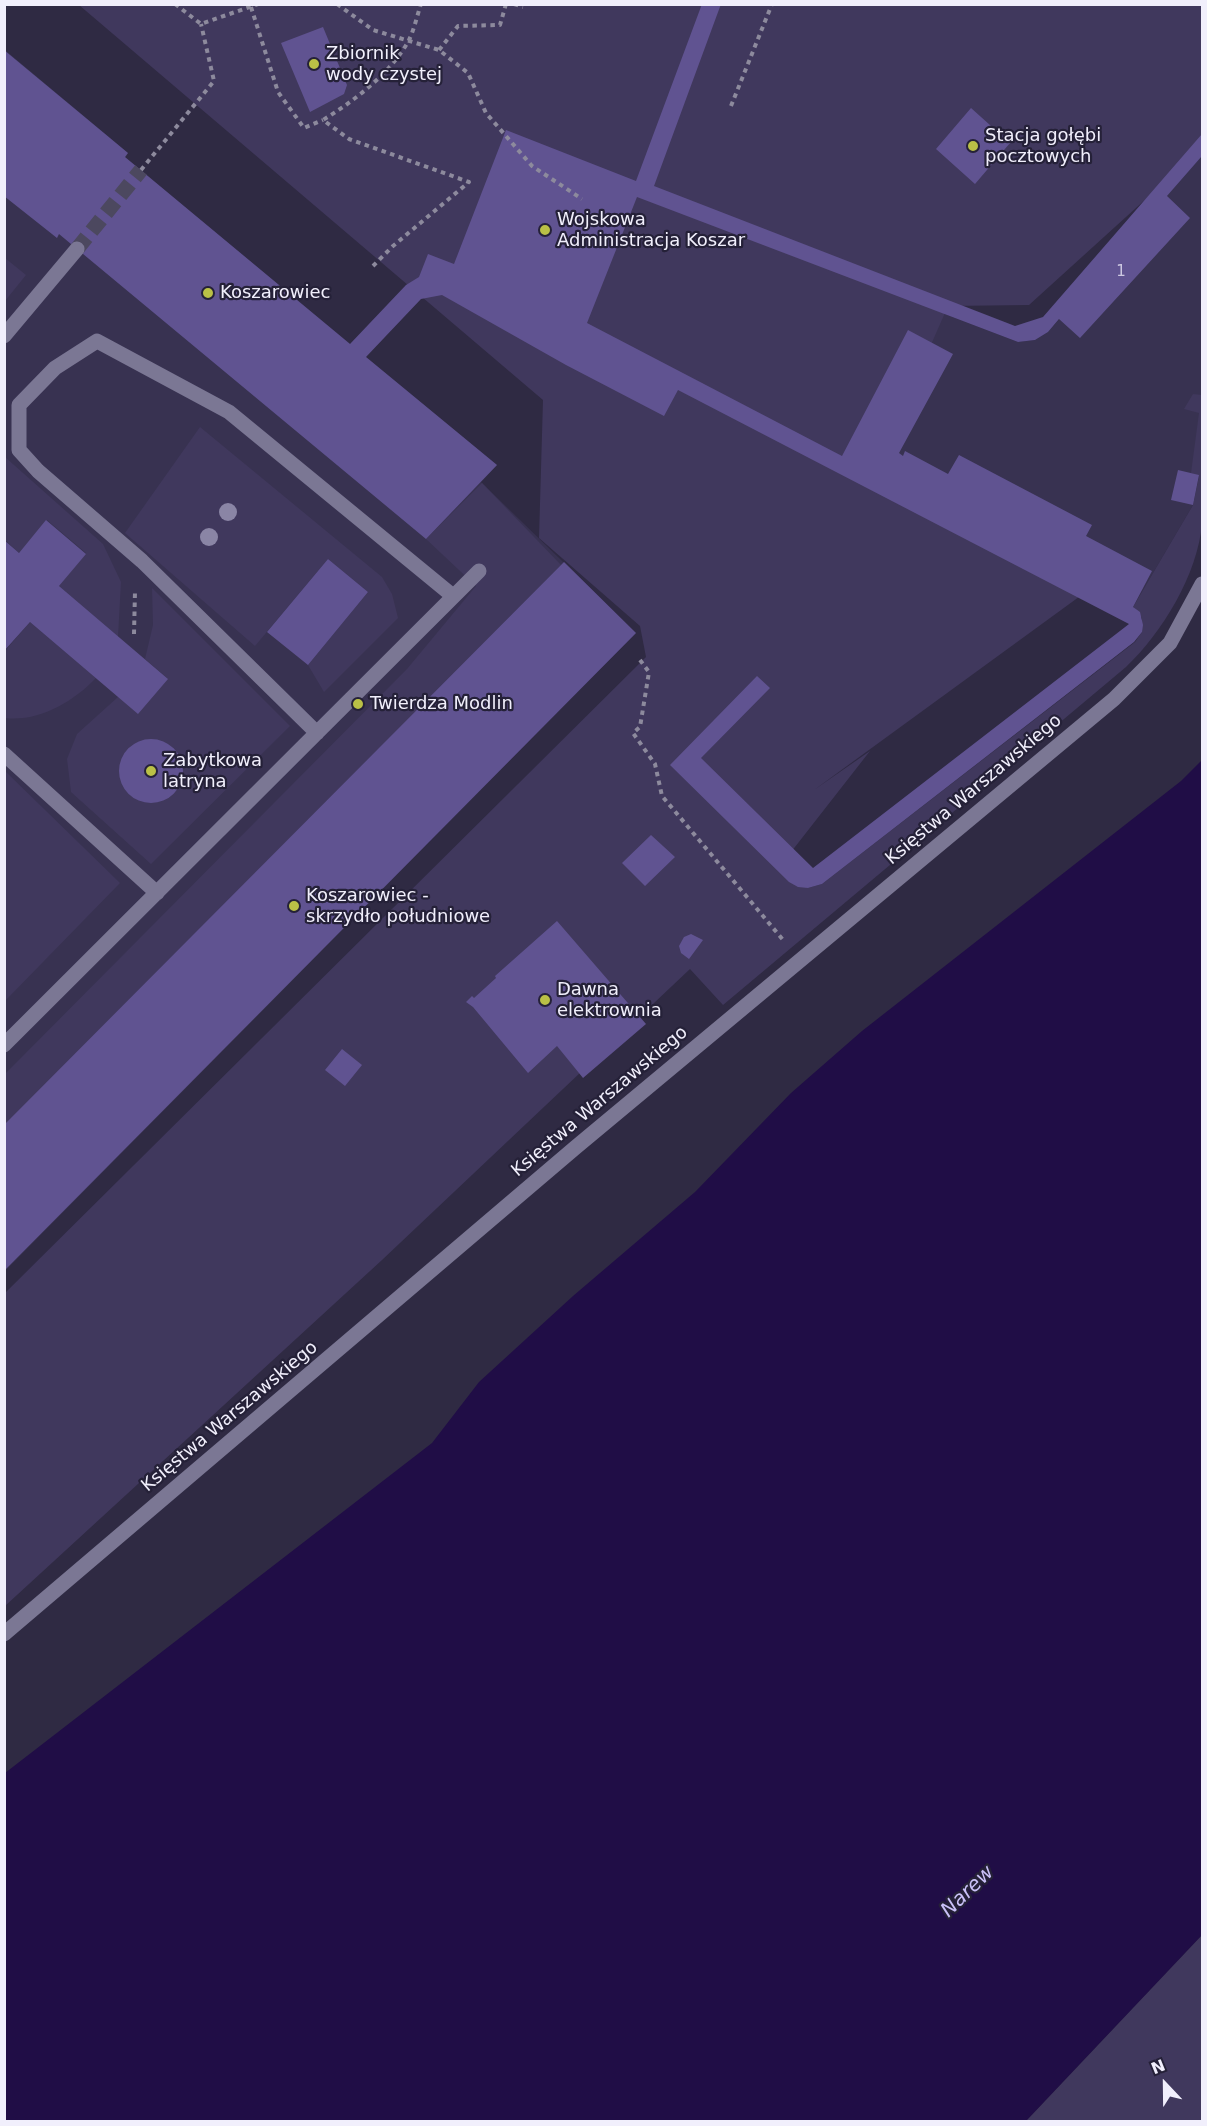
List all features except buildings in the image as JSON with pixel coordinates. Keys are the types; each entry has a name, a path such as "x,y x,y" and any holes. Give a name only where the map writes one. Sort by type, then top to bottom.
{"street":[{"path":"4,336 77,249"},
{"path":"317,733 142,561 38,471 20,450 19,405 55,369 97,341 229,412 453,596"},
{"path":"4,1045 479,571"},
{"name":"Księstwa Warszawskiego","path":"4,1634 576,1147 1114,699 1170,643 1203,584"},
{"path":"4,754 157,893"}],"path":[{"path":"141,171 214,81 201,24 175,4"},
{"path":"201,24 258,4"},
{"path":"337,4 373,30 439,50 468,73 486,113 532,166 582,199"},
{"path":"251,7 278,92 304,128 352,103 379,78 409,41 421,4"},
{"path":"439,50 458,26 500,25 506,4"},
{"path":"514,4 523,7"},
{"path":"731,106 772,4"},
{"path":"323,120 349,139 470,182 393,246 373,266"},
{"path":"134,634 133,597 142,561"},
{"path":"640,660 650,672 640,727 633,733 655,764 662,796 800,960"}],"shaded area":[{"path":"79,5 1202,5 1202,148 1029,305 948,306 871,481 1083,594 814,790 870,751 777,870 808,888 822,884 1135,642 1142,632 1142,618 1133,607 1193,505 1199,476 1191,473 1199,413 1184,409 1193,394 1202,395 1203,507 1199,542 1186,582 1165,620 1126,667 723,1005 690,969 382,1260 5,1606 5,1293 646,657 640,626 539,538 543,400"},
{"path":"5,50 128,153 125,158 497,465 481,482 636,633 5,1271"},
{"path":"1202,156 1202,475 1199,476 1193,505 1133,607 894,482 637,197 1018,342 1035,340 1048,332"},
{"path":"5,258 26,275 5,301"},
{"path":"200,427 382,577 392,594 398,618 324,692 308,665 368,592 328,559 255,646 125,533"},
{"path":"5,457 103,544 121,582 118,637 59,586 86,553 47,520 19,553 5,540"},
{"path":"482,483 561,565 5,1125 5,1074 407,669 476,586 426,539"},
{"path":"152,588 290,726 151,864 71,792 67,759 77,734 118,697 167,678 145,659 153,625"},
{"path":"30,622 96,678 77,695 55,708 30,717 5,718 5,651"},
{"path":"5,771 120,883 4,1001"},
{"path":"1202,1935 1202,2121 1026,2121"}],"water":[{"name":"Narew","path":"1202,760 1202,1935 1026,2121 5,2121 5,1773 432,1443 479,1382 573,1296 695,1192 791,1093 862,1031 1181,781"}],"tunnel":[{"path":"77,249 141,170"}],"place":[{"name":"Zbiornik wody czystej","path":"314,64"},
{"name":"Stacja gołębi pocztowych","path":"973,146"},
{"name":"Wojskowa Administracja Koszar","path":"545,230"},
{"name":"Koszarowiec","path":"208,293"},
{"name":"Twierdza Modlin","path":"358,704"},
{"name":"Zabytkowa latryna","path":"151,771"},
{"name":"Koszarowiec - skrzydło południowe","path":"294,906"},
{"name":"Dawna elektrownia","path":"545,1000"}]}
